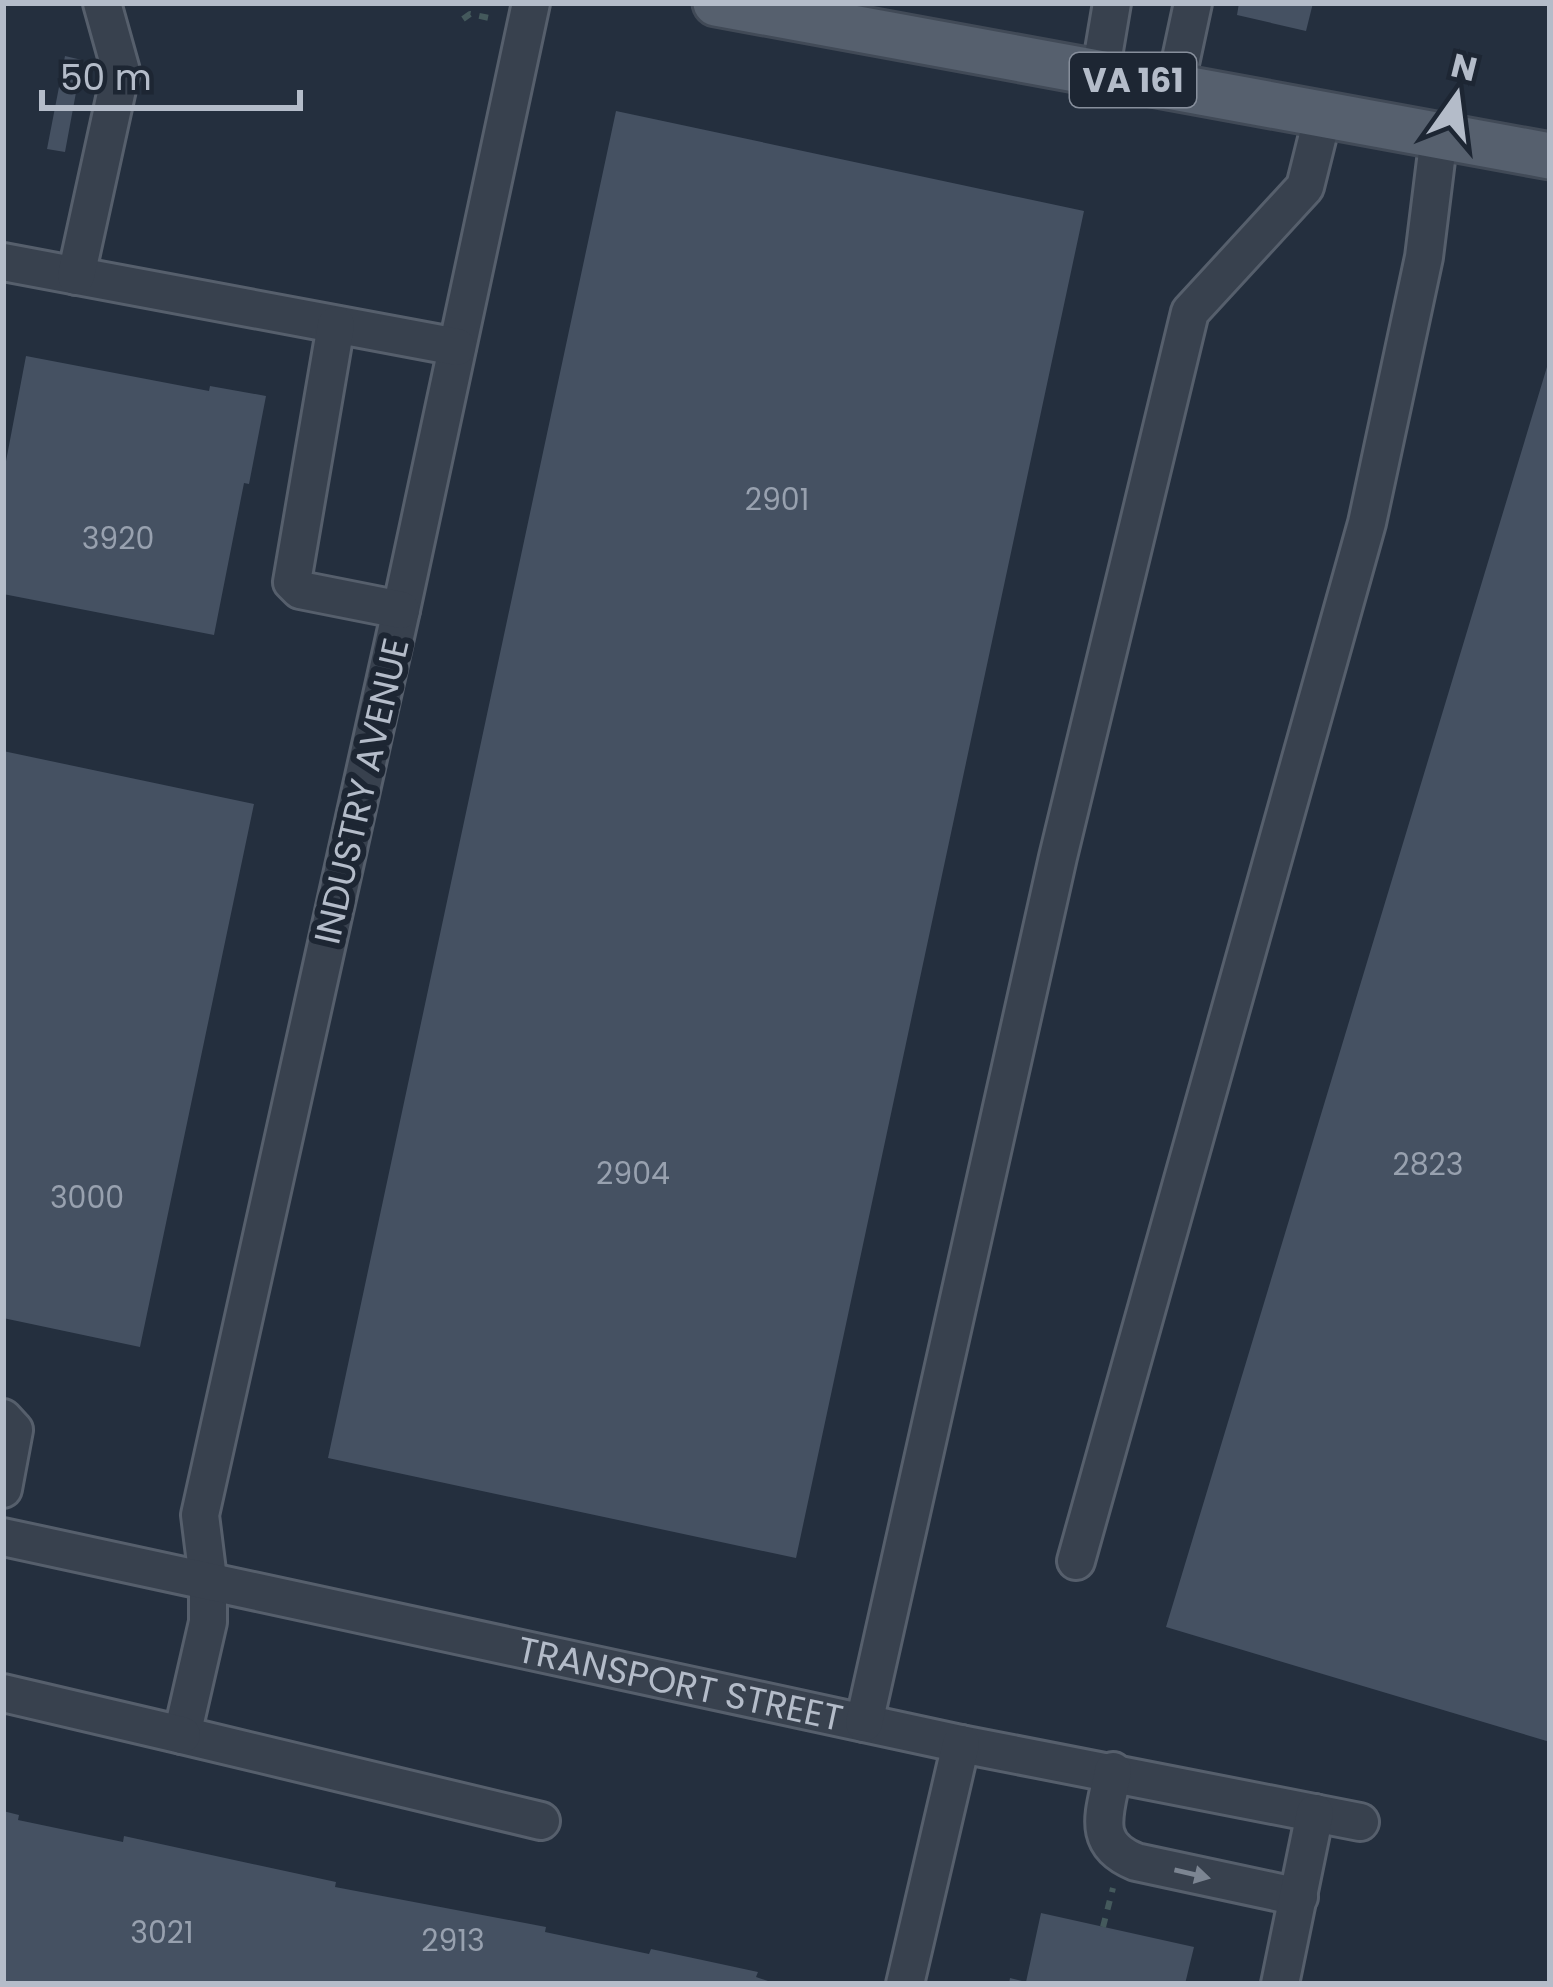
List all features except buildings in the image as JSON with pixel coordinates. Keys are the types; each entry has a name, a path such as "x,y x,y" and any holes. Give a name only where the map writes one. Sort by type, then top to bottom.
{"main road":[{"name":"VA 161","path":"716,3 1550,156"}],"street":[{"path":"76,276 122,71 102,3"},
{"name":"INDUSTRY AVENUE","path":"182,1736 208,1622 200,1515 531,3"},
{"path":"1100,74 1112,3"},
{"path":"1175,87 1193,3"},
{"path":"864,1723 1058,857 1190,312 1304,187 1322,115"},
{"path":"1076,1561 1367,523 1424,257 1439,136"},
{"path":"3,262 457,347"},
{"path":"336,325 292,582 300,590 401,610"},
{"path":"3,1418 14,1430 3,1490"},
{"name":"TRANSPORT STREET","path":"3,1537 961,1744 1360,1822"},
{"path":"3,1693 541,1821"},
{"path":"904,1984 961,1744"},
{"path":"1113,1771 1103,1826 1125,1870 1299,1897"},
{"path":"1280,1984 1315,1813"}],"path":[{"path":"1103,1927 1125,1870"}]}
